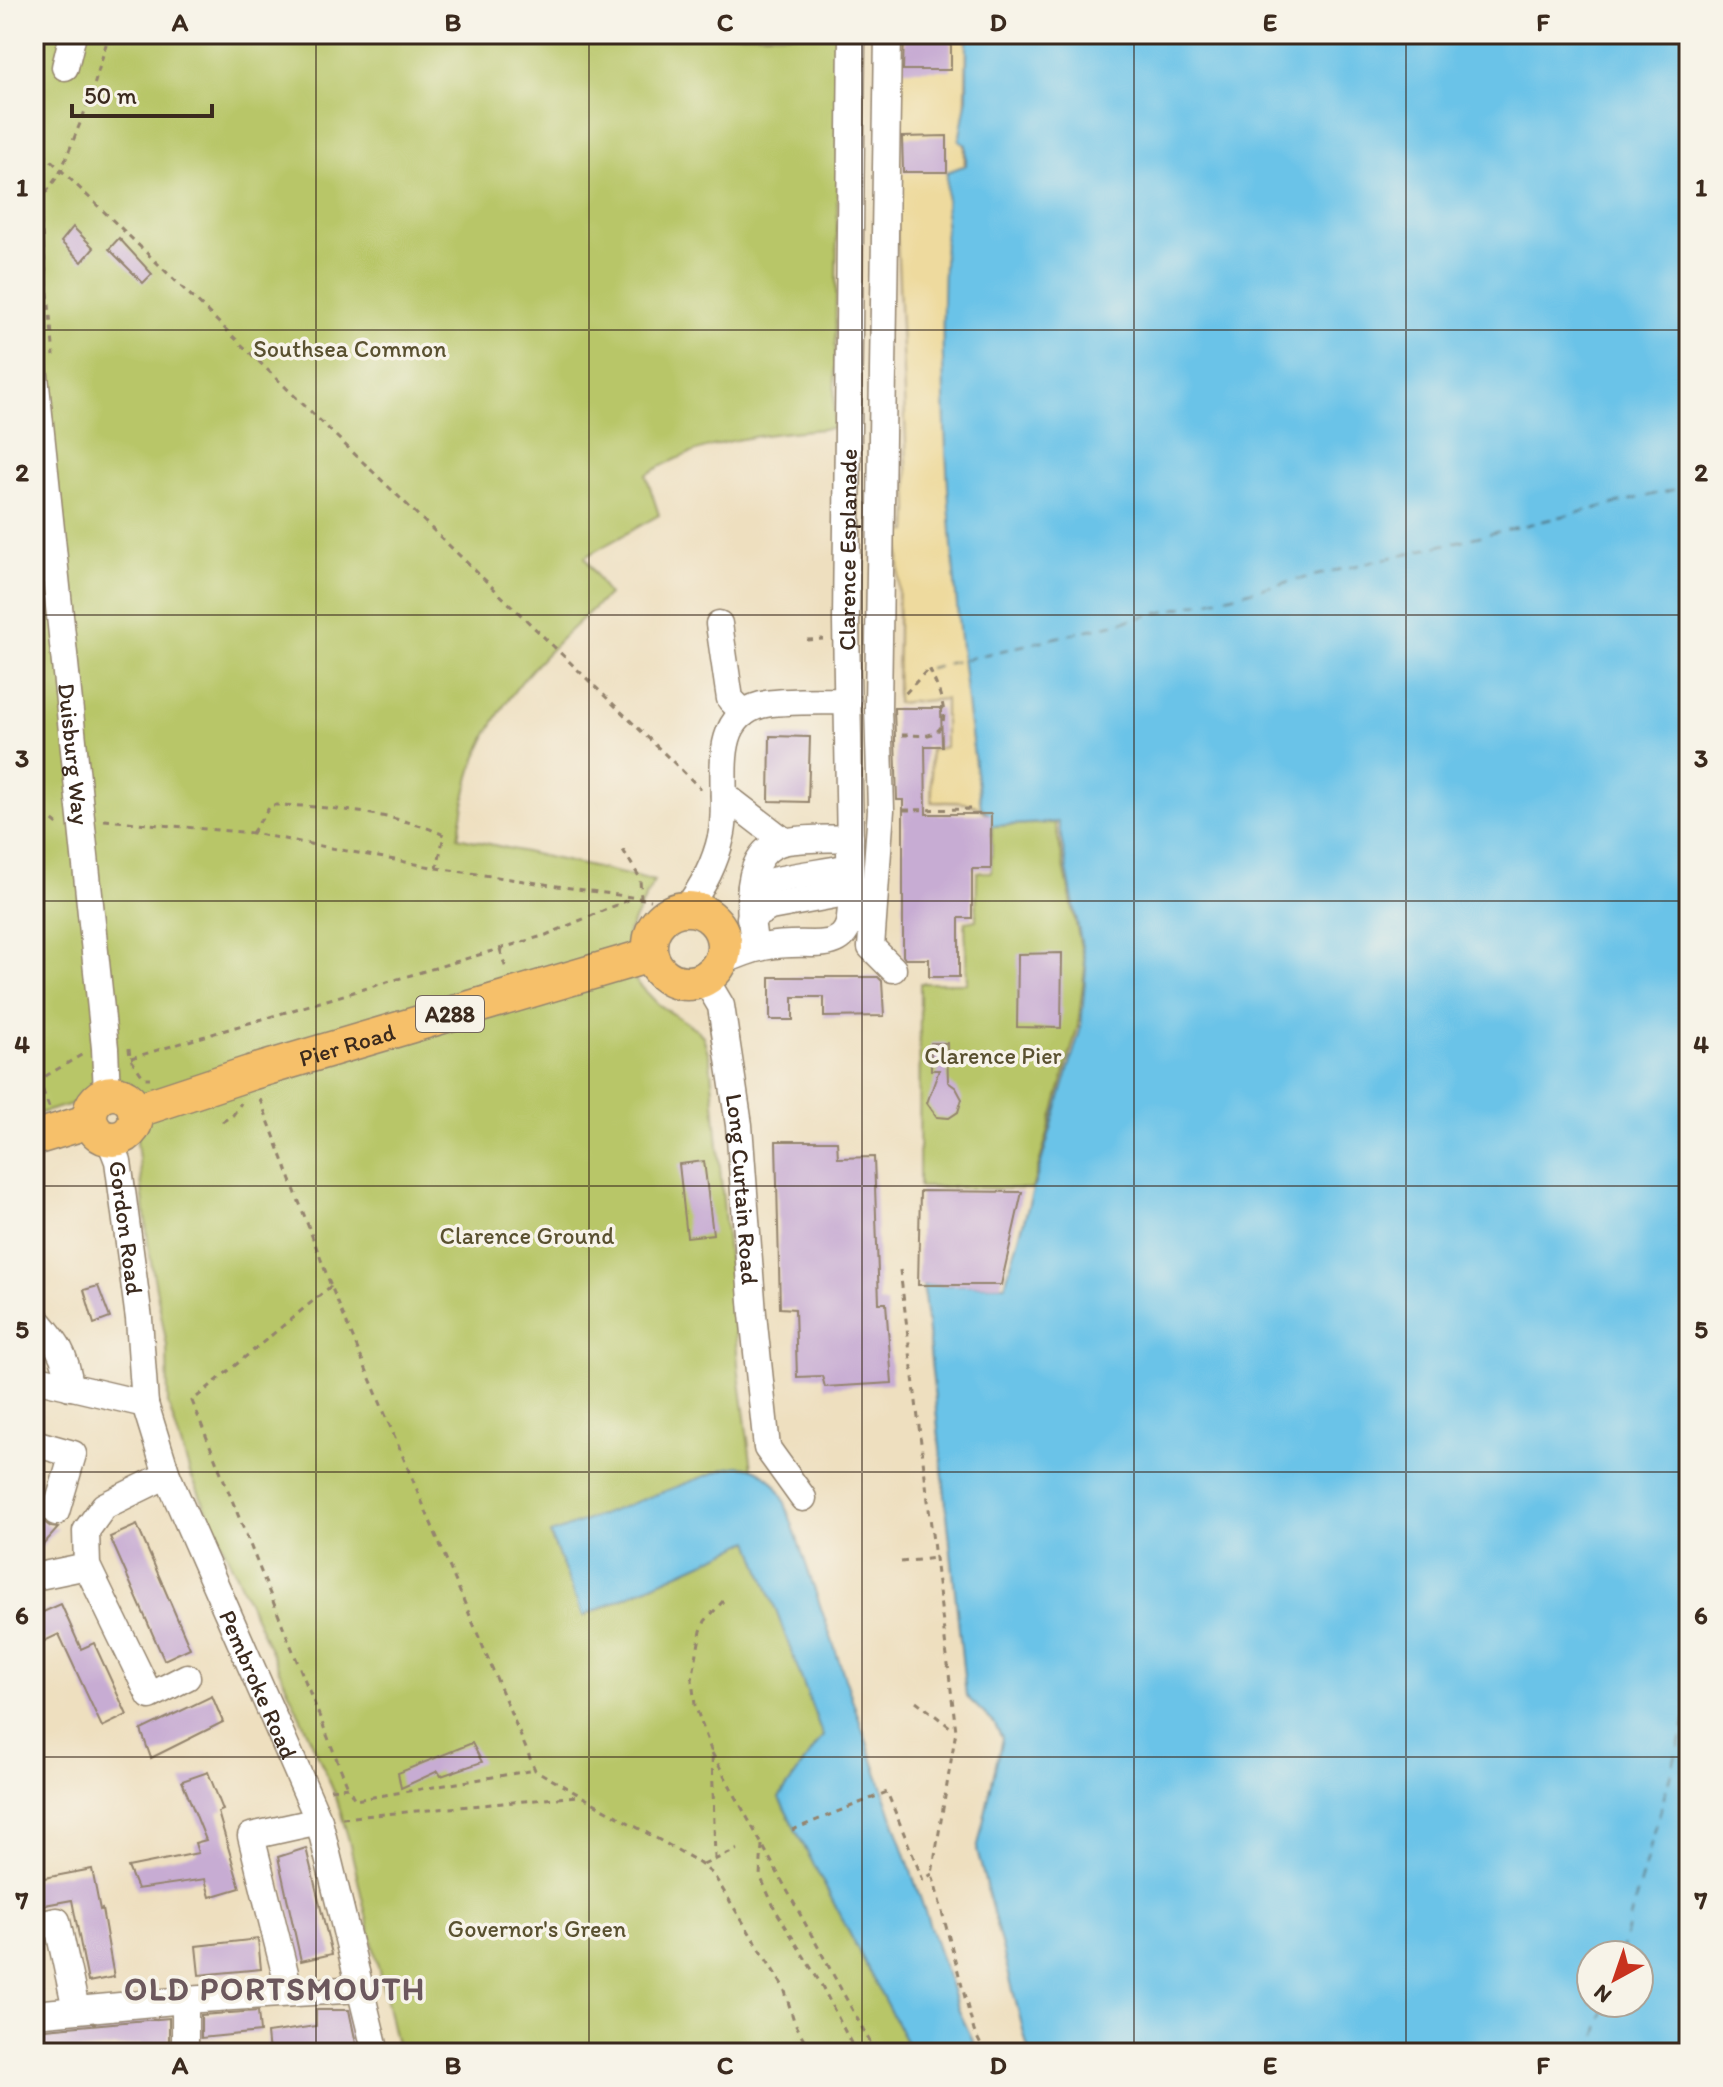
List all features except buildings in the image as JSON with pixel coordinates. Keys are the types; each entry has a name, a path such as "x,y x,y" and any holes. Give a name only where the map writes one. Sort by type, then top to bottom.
{"main road":[{"path":"686,909 710,917 718,926 724,950 713,970 683,983 672,980 655,966 650,955 649,944 657,923 675,911 686,909"},
{"name":"Pier Road","path":"34,1138 650,955"}],"street":[{"path":"65,67 73,34"},
{"name":"Clarence Esplanade","path":"713,970 755,947 784,943 822,944 840,939 849,927 852,34"},
{"path":"888,34 878,707 881,810 871,947 893,969"},
{"name":"Duisburg Way","path":"34,366 110,1116"},
{"path":"719,624 730,699 744,713"},
{"path":"686,909 710,871 722,834 713,792 731,728 744,713 761,705 848,701"},
{"path":"713,792 784,841"},
{"path":"755,947 750,918 751,887 754,866 765,851 784,841 850,838"},
{"path":"751,887 782,877 850,879"},
{"path":"750,918 770,907 850,879"},
{"name":"Long Curtain Road","path":"713,970 739,1125 767,1448 803,1498"},
{"name":"Gordon Road","path":"110,1116 139,1319"},
{"path":"34,1316 58,1343 67,1362 70,1387"},
{"name":"Pembroke Road","path":"139,1319 145,1404 167,1475 319,1821 376,2053"},
{"path":"34,1378 145,1404"},
{"path":"34,1443 73,1454 56,1512"},
{"path":"167,1475 104,1506 86,1531 87,1566 150,1696 187,1677"},
{"path":"34,1577 87,1566"},
{"path":"290,1993 251,1836 319,1821"},
{"path":"34,1926 57,1921 76,2009"},
{"path":"34,2014 359,1989"},
{"path":"185,2000 185,2053"}],"path":[{"path":"34,52 36,34"},
{"path":"34,185 39,203 61,171 91,96 109,34"},
{"path":"34,144 713,792"},
{"path":"807,640 829,638"},
{"path":"905,694 929,668 942,698 944,721 931,735 906,735"},
{"path":"252,833 271,805 309,805 424,825 444,835 437,868"},
{"path":"34,806 70,834"},
{"path":"881,810 975,809"},
{"path":"103,820 252,833 437,868 651,900"},
{"path":"623,850 640,878 641,899"},
{"path":"130,1058 546,935 633,898"},
{"path":"500,949 509,978"},
{"path":"49,1107 37,1081 92,1048"},
{"path":"259,1097 331,1286 535,1770 703,1865 713,1874 784,1988 794,2021 811,2053"},
{"path":"222,1122 233,1115 242,1103"},
{"path":"900,1270 956,1731 932,1874 974,2031 985,2053"},
{"path":"331,1286 192,1401 348,1787 355,1800 535,1770"},
{"path":"901,1562 935,1558"},
{"path":"723,1601 705,1621 701,1631 692,1680 695,1705 712,1753 876,2053"},
{"path":"916,1701 956,1731"},
{"path":"712,1753 715,1859"},
{"path":"307,1794 348,1787"},
{"path":"792,1830 887,1792 923,1880 932,1874"},
{"path":"319,1821 578,1795"},
{"path":"762,1845 760,1876 775,1909 822,1986 856,2053"},
{"path":"703,1865 738,1849"}],"green space":[{"name":"Southsea Common","path":"43,34 840,34 834,428 737,440 691,453 646,475 659,515 585,557 608,595 546,654 497,717 472,770 458,837 654,881 628,932 626,946 632,977 658,1004 703,1036 710,1059 739,1374 752,1468 727,1468 550,1535 584,1616 750,1541 823,1736 779,1798 912,2053 398,2053 348,1837 334,1791 190,1473 168,1404 167,1346 149,1251 131,1087 34,1115 34,120 38,115"},
{"name":"Clarence Pier","path":"1055,823 1085,967 1078,1026 1032,1189 919,1187 920,983 967,983 965,922 976,920 977,872 991,872 992,826"}],"sand":[{"path":"888,34 967,34 964,189 992,826 988,817 976,806 960,802 932,802 930,750 945,747 945,699 897,703 899,554 901,531 908,531 909,509"}],"water":[{"path":"967,34 1689,34 1689,2053 1029,2053 977,1850 1002,1738 994,1723 966,1696 923,1285 1005,1285 1081,1027 1086,968 1058,822 992,826 988,813 981,807 960,640 945,416 943,289 947,172 966,165 966,145 959,141 967,97"},
{"path":"738,1466 754,1469 766,1476 784,1500 959,2011 979,2053 912,2053 779,1798 823,1736 750,1541 583,1616 550,1534"}],"ferry route":[{"path":"929,668 1689,486"},
{"path":"1624,1939 1689,1708"},
{"path":"1677,2053 1689,2016"},
{"path":"1592,2053 1602,2019"}],"district":[{"name":"OLD PORTSMOUTH","path":"275,1989"}],"park label":[{"name":"Clarence Ground","path":"527,1235"},
{"name":"Governor's Green","path":"537,1928"}]}
